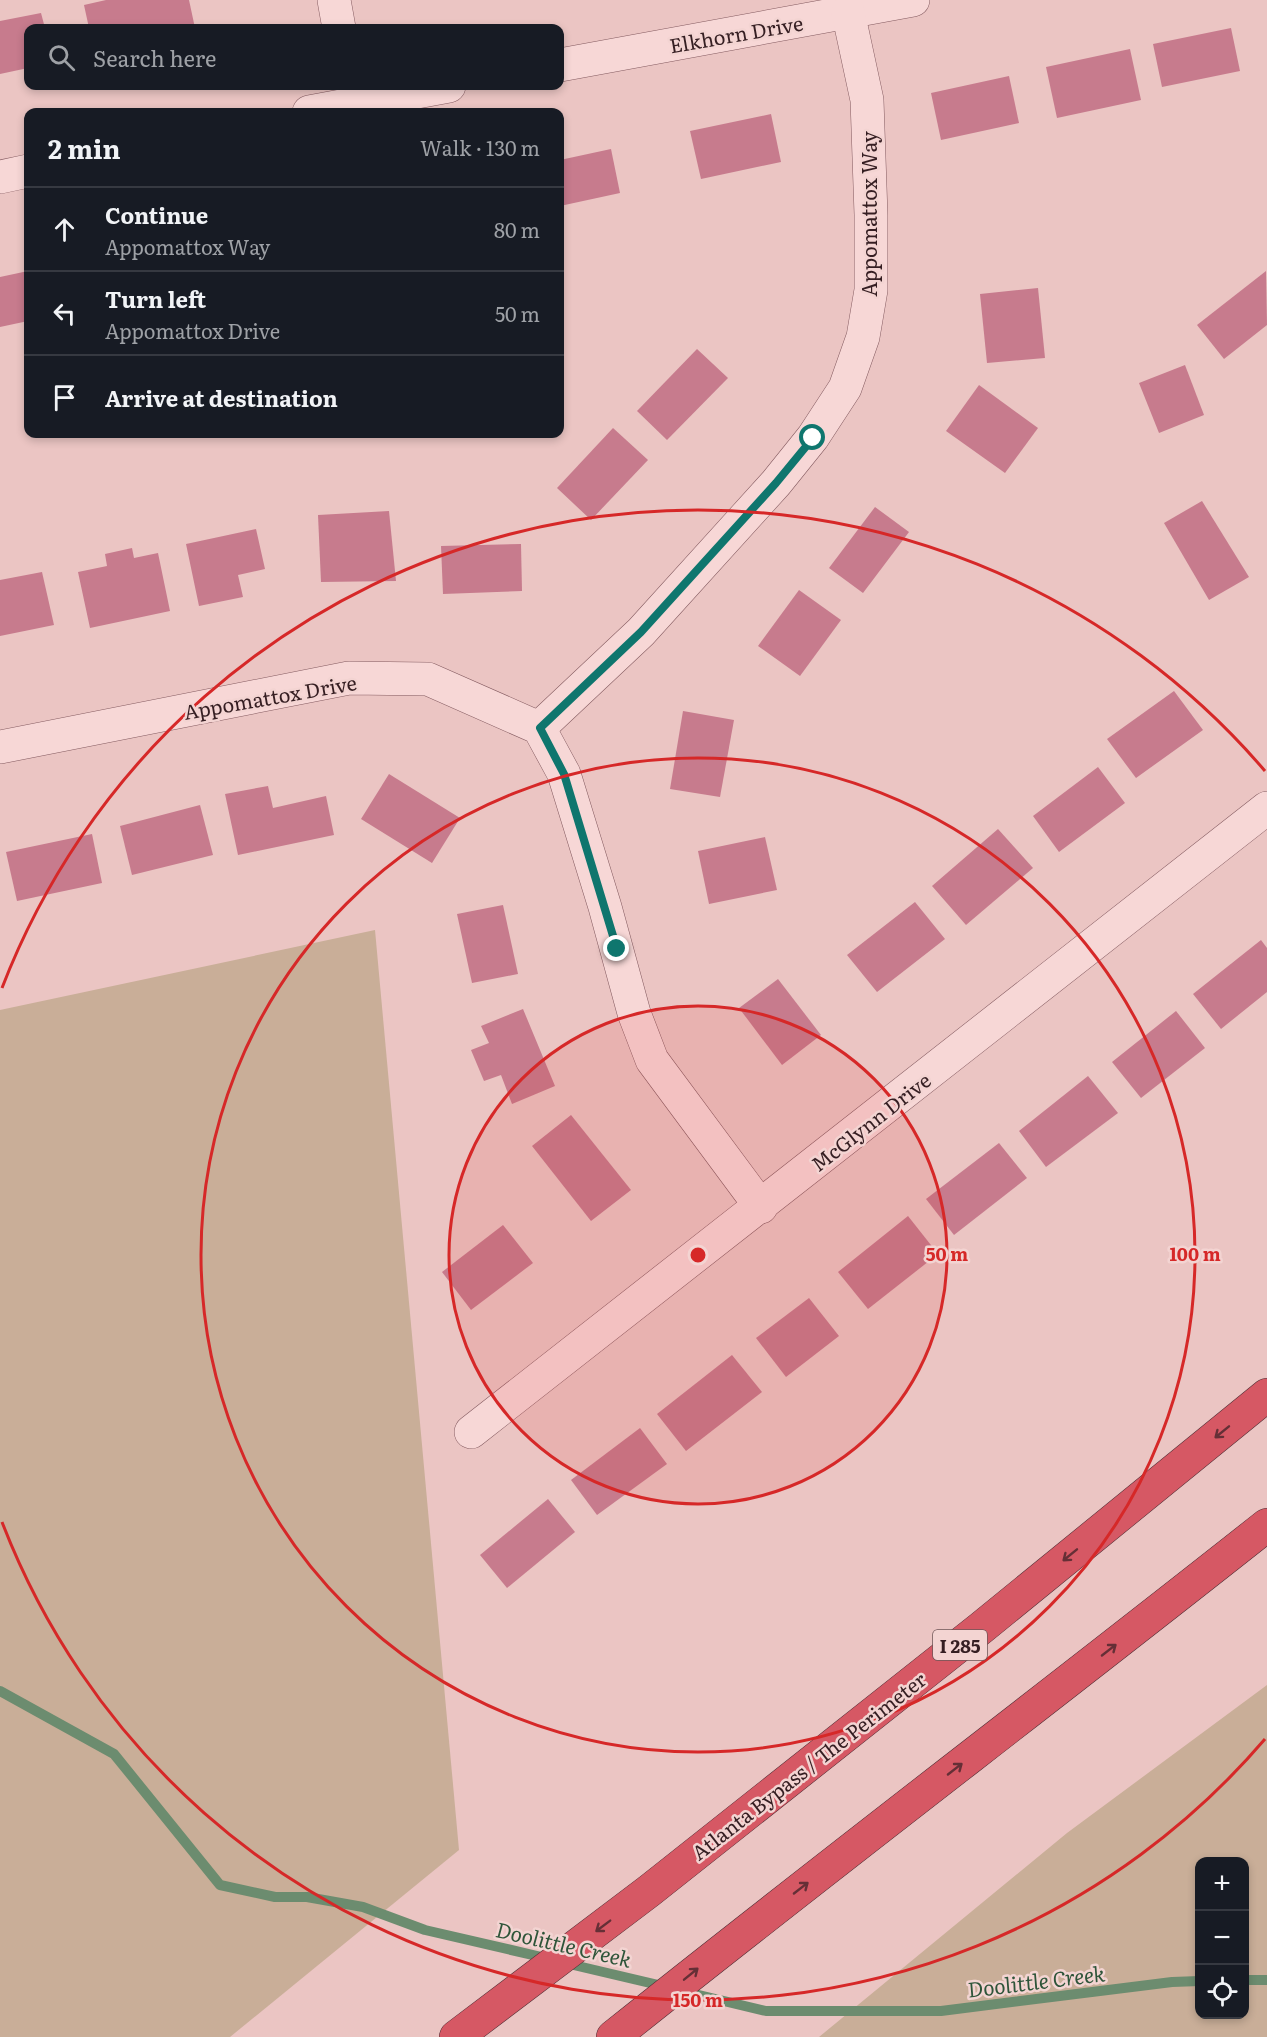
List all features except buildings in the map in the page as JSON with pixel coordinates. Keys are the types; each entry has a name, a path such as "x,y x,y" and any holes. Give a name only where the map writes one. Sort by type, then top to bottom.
{"highway":[{"name":"Atlanta Bypass / The Perimeter","path":"458,2036 649,1890 972,1636 1267,1395"},
{"path":"613,2037 754,1924 1052,1695 1267,1525"}],"street":[{"path":"334,0 338,24"},
{"name":"Elkhorn Drive","path":"564,64 913,0"},
{"name":"Appomattox Way","path":"540,728 641,632 776,483 813,438 845,388 863,337 871,290 867,100 848,12"},
{"path":"319,108 352,94 400,90"},
{"path":"0,177 24,172"},
{"name":"Appomattox Drive","path":"0,747 349,678 428,679 540,728"},
{"path":"540,728 564,774 605,906 634,1013 652,1060 761,1207"},
{"name":"McGlynn Drive","path":"471,1432 761,1207 1267,808"}],"shaded area":[{"path":"375,930 459,1850 230,2037 0,2037 0,1010"},
{"path":"1267,1685 1267,2037 819,2037 1067,1833"}],"waterway":[{"name":"Doolittle Creek","path":"0,1691 114,1754 220,1885 275,1897 307,1897 363,1907 425,1930 550,1959"},
{"name":"Doolittle Creek","path":"565,1963 667,1987"},
{"name":"Doolittle Creek","path":"1249,1980 1267,1980"},
{"name":"Doolittle Creek","path":"682,1991 766,2011 941,2011 1172,1982 1195,1981"}],"route":[{"path":"617,949 564,774 540,728 641,632 776,483 813,438"}]}
